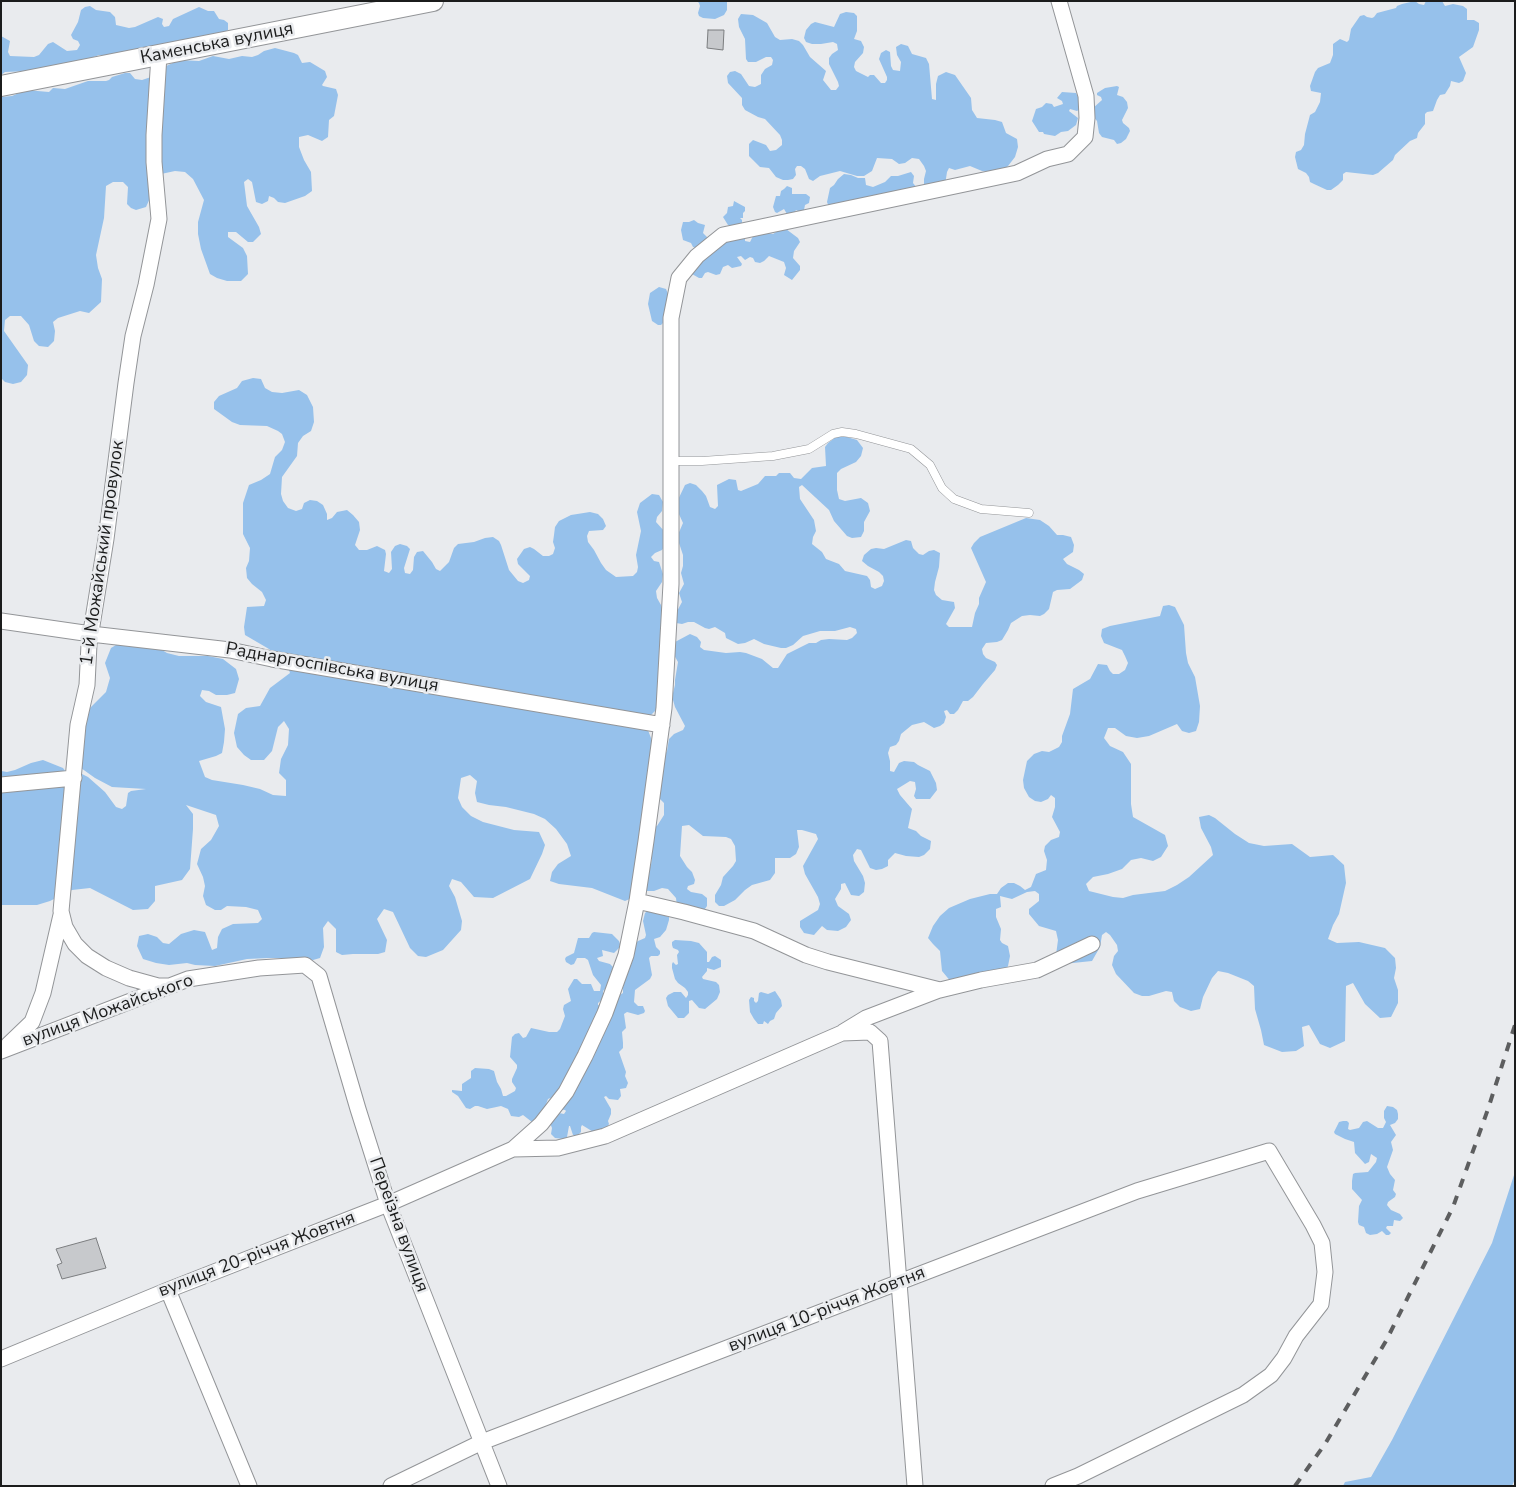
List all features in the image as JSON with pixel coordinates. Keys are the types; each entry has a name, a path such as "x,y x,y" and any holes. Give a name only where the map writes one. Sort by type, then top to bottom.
{"street":[{"name":"Каменська вулиця","path":"1,86 433,1"},
{"path":"513,1150 541,1124 566,1092 605,1013 626,955 636,901 664,708 671,584 671,318 679,278 697,256 723,235 1017,173 1047,159 1068,154 1085,137 1087,118 1086,96 1059,1"},
{"name":"1-й Можайський провулок","path":"159,56 154,135 154,162 159,219 146,285 133,336 126,383 106,539 91,634 86,685 78,725 61,911 65,927 75,944 87,956 106,968 129,978 158,986 170,986"},
{"name":"Раднаргоспівська вулиця","path":"1,620 91,634 230,650 662,725"},
{"path":"1,785 74,778"},
{"path":"636,901 754,931 806,955 828,962 940,990"},
{"path":"2,1051 32,1022 43,993 61,911"},
{"path":"513,1150 558,1148 605,1136 842,1033 866,1018 940,990 1036,970 1092,944"},
{"name":"вулиця Можайського","path":"2,1051 188,979 259,968 305,965"},
{"name":"Переїзна вулиця","path":"305,965 319,976 388,1204 499,1486"},
{"path":"842,1033 870,1032 880,1041 915,1486"},
{"name":"вулиця 20-річчя Жовтня","path":"1,1359 168,1290 388,1204 513,1150"},
{"name":"вулиця 10-річчя Жовтня","path":"391,1486 482,1442 1137,1191 1269,1151 1322,1243 1325,1272 1321,1304 1296,1336 1284,1358 1271,1374 1242,1395 1078,1476 1052,1486"},
{"path":"168,1290 249,1486"}],"lane":[{"path":"671,461 702,461 773,456 808,449 833,434 842,432 856,434 911,449 930,465 942,488 954,499 981,509 1029,513"}],"shaded area":[{"path":"697,1 727,1 727,10 724,15 715,19 703,18 699,16 700,6"},
{"path":"1415,1 1424,5 1426,1 1442,1 1445,6 1453,4 1463,6 1467,9 1467,20 1474,20 1479,23 1479,30 1473,47 1459,57 1466,73 1463,81 1459,83 1451,81 1445,94 1440,95 1437,100 1433,111 1425,114 1425,124 1418,133 1417,138 1410,141 1378,173 1373,175 1346,172 1343,174 1343,180 1331,190 1310,182 1306,173 1298,169 1295,157 1296,152 1301,150 1304,145 1310,115 1315,112 1320,102 1321,93 1311,91 1310,86 1315,72 1318,68 1330,63 1333,55 1333,44 1340,39 1347,42 1349,40 1351,29 1360,16 1364,15 1372,18 1377,13"},
{"path":"90,6 96,10 110,12 115,17 116,25 129,28 158,17 163,19 162,24 164,27 169,26 173,19 199,7 208,11 214,11 219,19 228,23 228,30 223,33 106,56 99,55 80,62 29,71 5,72 1,75 1,36 10,41 8,52 10,56 34,57 39,55 48,44 53,42 67,51 77,50 80,45 71,35 78,22 81,10"},
{"path":"846,12 854,13 857,16 857,31 854,39 861,41 864,47 863,53 855,62 854,67 856,71 868,77 874,75 881,83 885,83 887,77 879,59 881,53 886,50 890,52 893,70 900,71 901,62 897,55 896,47 901,44 908,46 912,54 926,58 929,64 932,99 936,100 938,76 946,72 955,75 971,98 972,110 977,118 1002,122 1006,133 1017,139 1018,147 1015,157 1008,166 1001,172 982,171 970,166 955,170 949,168 945,185 924,187 926,171 924,166 919,159 912,158 905,163 899,164 892,159 877,158 872,171 864,176 840,171 820,176 813,181 809,179 805,169 801,166 797,166 795,169 796,175 793,179 788,180 776,177 769,168 760,167 749,156 749,144 753,140 766,145 770,151 776,150 782,145 782,140 780,135 765,119 745,110 742,105 742,98 728,83 727,76 730,72 735,71 741,74 749,86 755,87 761,84 761,75 765,69 772,65 773,60 771,57 766,57 756,62 748,62 746,59 745,39 739,27 738,19 741,14 753,15 767,23 775,37 780,40 792,39 799,41 810,57 826,71 823,80 831,90 836,90 839,86 829,64 829,58 838,50 837,44 833,42 812,44 806,42 804,38 806,30 811,24 815,22 834,27 840,14"},
{"path":"275,48 294,53 298,55 302,63 310,62 325,71 327,77 322,85 336,89 338,95 334,116 329,120 328,137 322,141 308,135 299,137 299,147 311,172 312,191 305,196 285,203 278,202 269,196 268,201 262,204 256,202 252,182 248,179 244,182 247,206 261,234 253,242 248,242 236,232 228,232 228,237 243,248 247,256 248,274 241,281 227,281 210,274 198,234 198,222 204,200 193,179 185,172 175,171 161,174 146,207 136,210 127,204 128,187 123,182 113,182 106,186 104,218 96,255 102,279 101,302 89,313 80,311 58,318 53,322 55,331 54,341 48,347 39,346 34,341 29,325 21,316 10,316 5,320 4,331 28,365 27,375 21,382 13,384 5,382 1,378 1,97 12,96 26,90 49,92 53,88 65,89 88,81 106,81 125,73 130,73 135,79 142,80 151,77 162,68 179,60 199,61 213,56 229,59 242,56 252,57"},
{"path":"1119,87 1117,95 1123,97 1127,102 1128,108 1122,120 1130,131 1126,139 1117,144 1114,140 1102,137 1099,133 1097,121 1091,114 1092,109 1102,100 1097,93 1105,88"},
{"path":"1062,92 1076,93 1078,97 1080,96 1080,109 1077,111 1070,109 1069,111 1078,118 1076,125 1068,131 1061,132 1055,136 1039,132 1032,121 1036,109 1046,103 1052,104 1054,107 1063,104 1057,98"},
{"path":"911,172 914,176 913,183 917,188 829,207 827,202 830,188 844,174 865,178 866,185 873,187 885,182 891,176"},
{"path":"787,186 792,188 792,194 806,194 810,197 809,203 805,205 804,210 800,212 796,210 793,215 787,214 784,209 777,213 773,207 776,196 780,196 781,191"},
{"path":"734,201 745,207 745,211 743,218 740,218 742,223 734,226 728,225 723,217 727,213 728,207 733,206"},
{"path":"694,220 705,225 703,233 708,238 697,248 683,240 681,230 683,222"},
{"path":"786,229 798,238 800,242 794,251 793,258 800,266 800,270 792,280 784,275 786,268 784,262 769,256 760,263 755,262 750,257 745,260 741,256 737,257 742,264 741,266 732,268 728,265 723,267 720,274 716,275 708,272 702,278 699,278 692,274 696,266 721,242 745,238 745,241 750,242 753,236 764,232 773,234 779,230"},
{"path":"659,287 666,289 669,296 666,319 663,319 661,325 652,321 648,304 650,293"},
{"path":"253,378 261,379 265,388 272,392 282,393 299,390 307,395 313,407 314,422 311,431 303,436 298,443 297,456 282,477 281,494 283,501 288,508 296,511 302,509 304,503 310,500 317,501 323,505 327,514 327,520 332,518 337,512 347,510 359,522 360,530 355,545 359,550 367,550 377,546 385,550 384,571 389,573 392,569 391,552 395,546 400,544 410,549 404,568 405,573 410,574 413,570 414,557 417,552 423,551 436,569 440,571 449,562 454,548 458,544 493,537 501,545 509,570 518,581 523,583 529,580 530,576 518,564 517,559 524,549 530,547 543,556 553,554 555,548 553,542 555,527 559,521 571,515 590,512 598,514 606,526 603,530 589,531 587,536 588,542 601,563 606,570 616,577 633,576 637,572 638,567 636,555 641,531 637,512 640,503 652,494 659,495 663,502 662,511 657,517 656,522 665,532 665,546 651,557 654,561 659,562 663,574 662,582 656,591 664,617 658,708 650,716 646,725 651,738 652,753 645,809 640,828 641,842 632,898 625,901 592,888 550,881 552,872 558,864 571,856 567,844 556,829 545,819 534,814 477,802 475,793 477,781 470,775 461,778 458,798 462,807 471,816 483,822 514,830 539,832 545,845 530,879 493,898 474,897 461,882 452,879 449,886 455,897 462,921 461,930 443,950 426,957 418,956 410,948 393,912 384,909 377,919 387,940 385,952 378,954 342,955 336,952 336,929 328,921 323,928 324,947 320,958 313,960 302,958 247,959 215,966 187,963 169,965 143,959 137,946 139,936 148,934 157,937 163,943 169,944 181,934 194,930 205,932 212,950 217,948 218,937 222,929 233,924 258,923 262,919 258,910 246,907 227,906 221,910 215,910 206,905 203,896 205,886 197,864 201,849 211,840 219,826 216,815 186,805 193,814 190,869 182,880 155,886 155,901 148,909 133,910 90,888 72,890 37,905 1,905 1,771 15,770 43,760 63,768 66,772 82,774 88,777 105,792 116,807 122,809 126,806 128,793 146,789 112,787 81,768 89,709 106,692 110,678 105,663 111,648 121,642 157,647 167,653 179,656 208,656 223,659 236,669 239,679 235,693 216,695 202,690 200,696 206,702 221,707 225,729 222,753 199,761 205,777 260,789 273,795 286,796 286,780 279,773 281,759 288,745 289,729 284,721 278,727 272,751 264,760 251,760 244,755 237,747 234,733 238,714 246,708 260,706 270,688 290,673 287,664 269,649 245,635 244,627 247,607 264,606 266,600 262,592 247,578 246,568 249,561 250,548 243,534 243,503 249,485 270,474 275,457 282,450 285,442 282,434 278,431 267,426 240,425 232,422 214,409 214,402 219,396 237,388 242,381"},
{"path":"836,437 847,437 857,440 863,448 861,456 856,462 837,473 839,499 845,501 861,498 868,503 870,511 864,522 864,531 861,537 852,538 847,536 834,521 829,510 802,485 799,487 800,499 814,520 816,531 812,544 822,552 826,559 839,564 845,571 867,576 871,587 875,589 882,586 884,581 883,576 879,572 862,561 864,555 871,549 884,549 906,540 911,541 913,548 919,554 923,555 934,550 940,553 934,590 936,595 942,600 954,602 955,608 946,624 949,627 972,627 979,598 986,582 971,548 980,537 1026,518 1040,520 1057,535 1071,537 1074,545 1073,552 1063,559 1067,564 1084,574 1082,580 1070,589 1053,592 1049,609 1044,614 1040,616 1022,616 1011,623 1002,640 986,643 982,649 983,654 986,658 995,662 997,665 995,670 973,697 968,701 963,701 954,714 950,714 947,710 944,711 946,717 944,723 934,728 924,722 912,725 901,734 896,745 890,747 888,753 890,771 894,772 899,763 904,761 914,762 930,771 936,783 937,790 930,799 916,799 914,796 915,782 910,781 897,789 912,809 908,828 931,841 930,849 919,857 895,853 888,860 888,866 876,870 870,868 861,850 857,849 853,855 854,861 863,876 865,883 864,892 859,896 851,895 845,883 841,884 841,889 835,899 838,906 849,914 851,920 846,927 838,931 827,930 822,926 814,935 804,933 800,927 800,921 818,910 820,904 803,866 818,839 816,834 802,830 797,830 799,847 796,854 790,858 775,858 775,873 770,880 752,885 735,900 724,906 719,906 715,902 715,895 723,877 736,861 735,846 731,839 726,837 703,836 689,825 682,826 680,856 692,872 695,880 694,884 688,886 687,889 691,892 702,894 707,898 707,906 702,913 678,914 676,898 668,889 662,888 646,891 647,873 651,865 652,856 650,848 652,827 657,826 664,815 664,803 657,796 663,758 667,751 669,739 674,734 683,730 685,726 673,700 678,662 674,655 675,642 690,634 697,637 701,642 700,647 704,650 746,653 762,659 773,668 778,668 787,654 809,643 829,639 847,640 857,633 856,629 850,627 835,631 820,631 803,636 793,645 781,648 764,644 754,639 738,644 726,638 725,633 715,627 709,629 694,622 676,623 676,613 682,602 679,593 684,584 681,573 683,555 677,537 683,523 676,504 685,485 690,483 696,485 702,491 710,507 715,509 718,506 717,485 729,479 736,480 738,490 741,491 758,484 765,476 776,476 779,473 790,473 794,478 801,479 812,468 826,466 825,447"},
{"path":"1163,606 1175,607 1184,625 1186,653 1188,663 1195,677 1200,706 1199,722 1196,731 1189,733 1182,731 1177,724 1149,736 1137,738 1126,736 1115,728 1108,728 1104,738 1110,746 1123,752 1131,764 1131,804 1133,817 1165,835 1168,846 1161,857 1153,861 1141,858 1131,860 1122,869 1093,877 1086,884 1089,891 1123,898 1165,891 1177,885 1189,877 1213,855 1201,828 1199,817 1209,815 1249,843 1264,846 1292,844 1310,857 1333,855 1344,865 1346,883 1339,914 1328,939 1337,943 1359,942 1385,948 1395,958 1394,978 1398,990 1398,1003 1391,1017 1380,1018 1365,1004 1353,983 1346,986 1345,1041 1330,1048 1320,1044 1309,1025 1302,1027 1304,1046 1296,1051 1282,1052 1264,1045 1255,1009 1254,986 1248,981 1228,973 1218,971 1212,978 1203,997 1200,1009 1191,1011 1180,1007 1174,1001 1172,992 1166,991 1149,996 1134,993 1116,974 1112,965 1114,956 1118,951 1117,945 1106,932 1102,935 1100,947 1092,961 1063,964 1056,955 1058,940 1056,931 1039,926 1029,914 1029,909 1039,901 1039,894 1035,891 1027,892 1012,899 1000,896 1001,907 996,909 996,917 1001,929 1000,940 1008,946 1010,956 1008,966 1001,979 952,983 942,971 940,951 928,938 940,916 949,908 970,899 997,894 1008,883 1014,883 1025,890 1031,887 1036,874 1046,870 1045,846 1051,840 1059,837 1060,832 1052,817 1055,798 1051,795 1048,799 1041,802 1029,797 1024,788 1023,780 1027,761 1034,754 1042,751 1049,752 1059,747 1070,714 1073,689 1090,679 1098,664 1107,665 1113,674 1119,674 1125,670 1128,663 1122,650 1104,643 1101,636 1102,629 1160,616"},
{"path":"650,909 666,913 669,920 666,930 660,937 654,939 660,954 649,958 652,975 650,979 635,990 634,1002 638,1006 643,1006 645,1011 638,1015 627,1012 624,1014 626,1028 622,1032 623,1048 619,1052 628,1083 626,1088 620,1089 621,1096 618,1100 604,1097 611,1109 607,1127 603,1128 601,1132 595,1133 582,1125 581,1132 578,1135 573,1135 569,1126 567,1137 564,1139 555,1138 551,1134 552,1128 550,1123 559,1113 564,1114 566,1111 559,1109 553,1097 548,1099 545,1110 532,1122 523,1115 519,1117 511,1116 508,1109 501,1106 487,1109 478,1106 470,1109 466,1108 452,1090 462,1091 462,1084 471,1078 471,1071 475,1068 494,1071 503,1096 515,1091 516,1088 512,1079 517,1065 510,1057 512,1037 519,1033 523,1038 526,1037 531,1028 557,1032 565,1016 564,1005 571,1001 568,989 574,979 577,979 582,984 591,984 594,991 600,991 601,985 593,975 588,960 577,958 574,964 571,965 566,962 566,957 574,953 578,938 589,938 594,932 612,934 619,941 619,948 614,953 602,950 603,956 597,958 599,961 610,964 615,969 603,991 603,999 598,1005 601,1006 623,993 630,961 634,956 631,952 631,947 645,938 643,921 645,913"},
{"path":"675,940 699,943 707,952 707,962 715,956 721,960 721,967 714,970 707,968 702,977 719,985 720,992 717,999 705,1009 699,1008 692,1000 689,1001 689,1013 684,1018 678,1018 668,1006 666,998 674,992 681,992 686,998 688,995 685,988 675,979 672,968 673,962 676,965 678,964 677,955 679,952 672,945 672,942"},
{"path":"775,991 781,1000 782,1006 774,1019 768,1024 764,1021 763,1024 758,1024 750,1012 749,1000 751,997 754,998 756,1003 759,993 768,994"},
{"path":"1387,1106 1397,1110 1398,1119 1390,1125 1396,1135 1391,1142 1393,1150 1387,1167 1395,1180 1393,1190 1396,1194 1387,1205 1403,1218 1400,1221 1394,1220 1393,1226 1387,1226 1386,1228 1391,1233 1389,1235 1382,1231 1370,1235 1366,1233 1364,1227 1359,1225 1358,1222 1359,1206 1362,1200 1352,1189 1352,1181 1353,1174 1368,1172 1377,1158 1371,1154 1369,1162 1365,1164 1355,1153 1354,1142 1334,1132 1339,1122 1343,1121 1349,1123 1348,1129 1350,1130 1359,1128 1363,1122 1367,1121 1378,1128 1383,1128 1386,1122 1384,1111"},
{"path":"1515,1172 1515,1479 1512,1486 1343,1486 1345,1482 1371,1477 1392,1440 1492,1243"}],"building":[{"path":"708,30 724,30 723,50 707,48"},
{"path":"96,1238 106,1268 62,1279 57,1265 62,1263 56,1249"}],"railway":[{"path":"1295,1486 1325,1444 1386,1341 1453,1207 1488,1109 1515,1025"}]}
